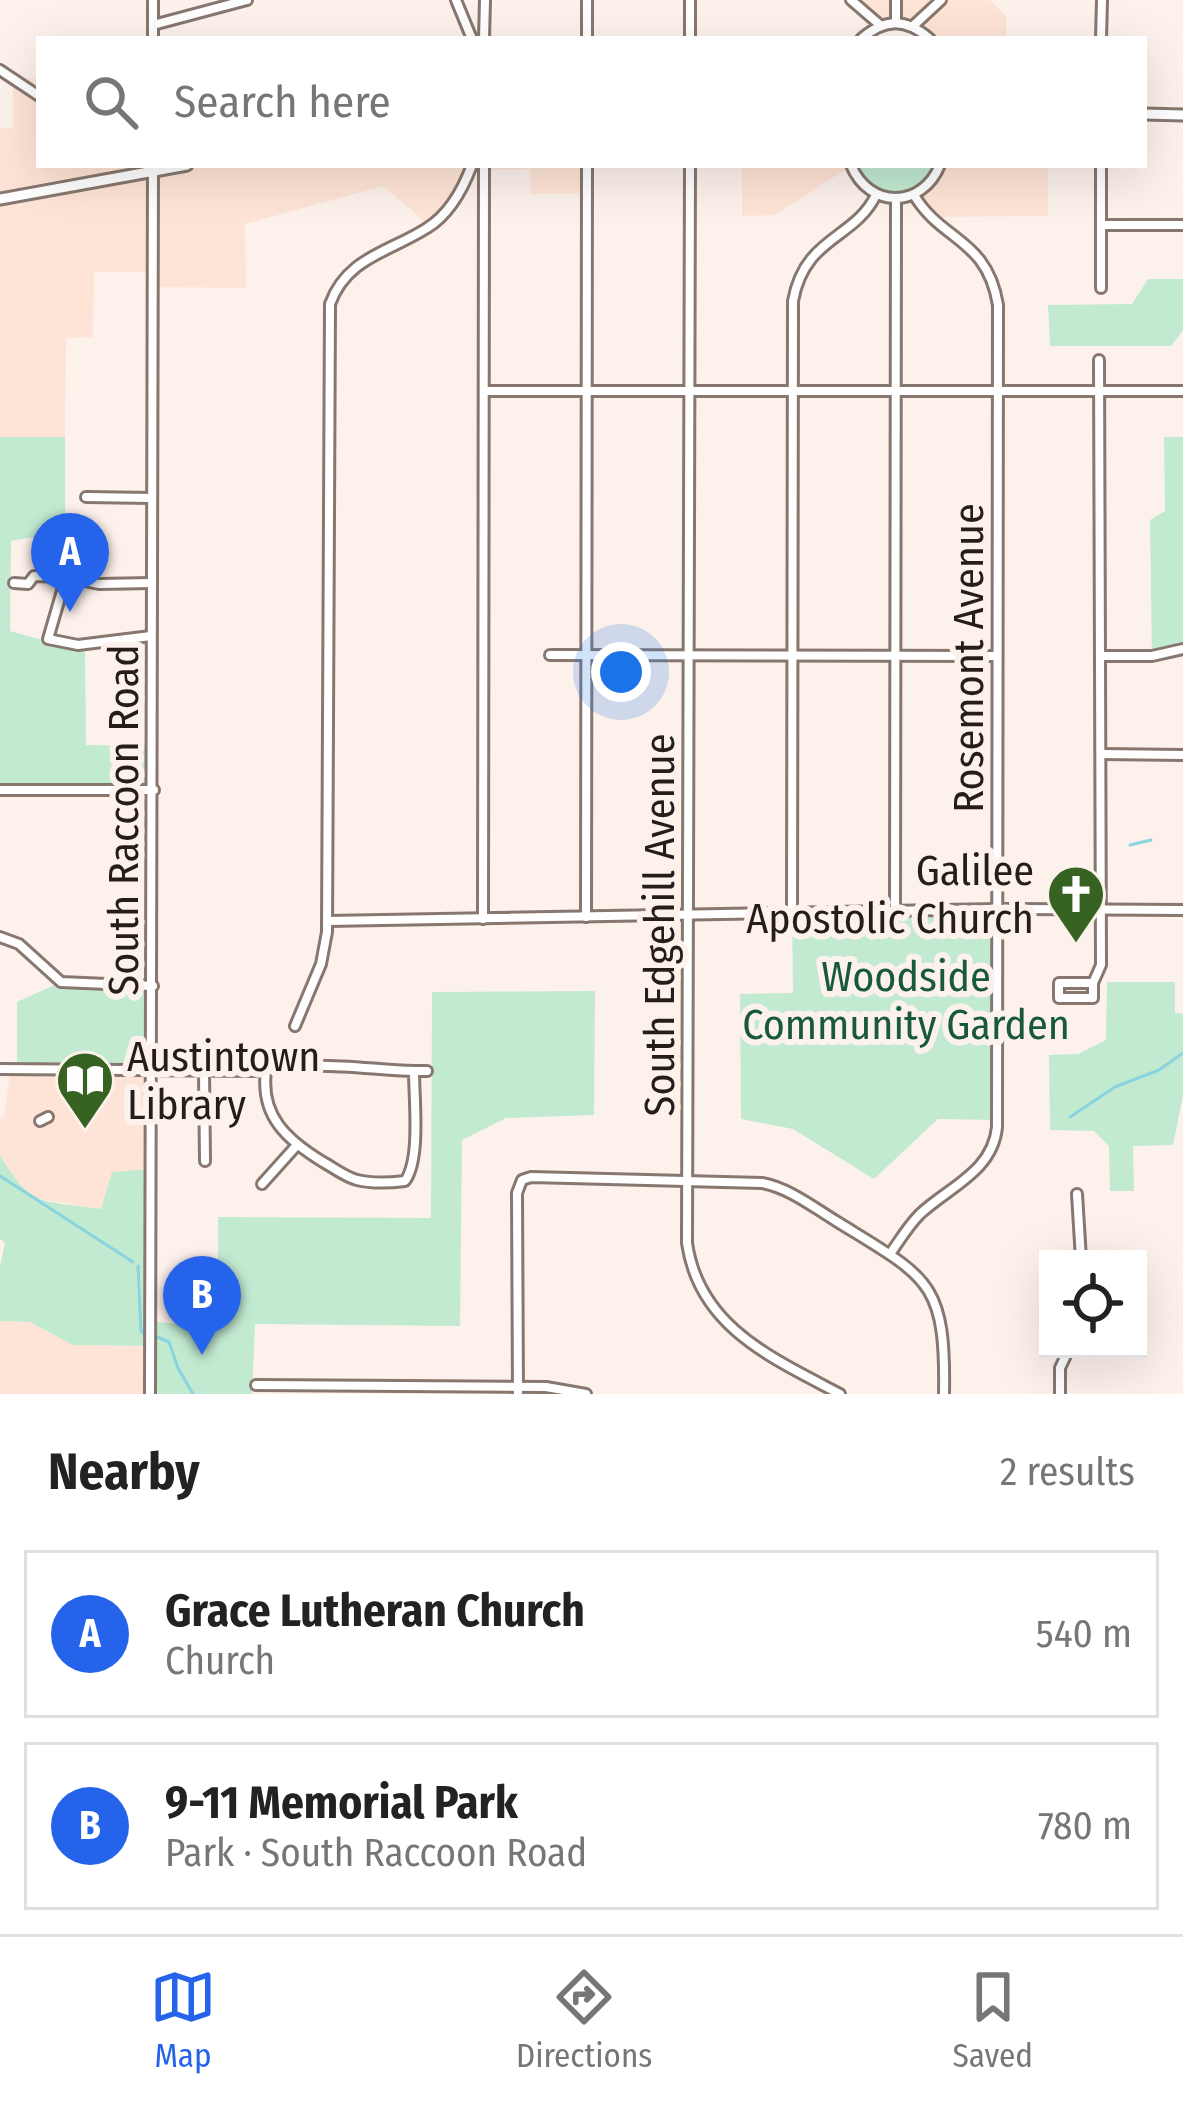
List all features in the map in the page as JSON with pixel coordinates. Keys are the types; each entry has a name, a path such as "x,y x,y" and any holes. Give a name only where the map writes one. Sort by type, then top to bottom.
{"main road":[{"path":"1147,114 1183,115"},
{"path":"0,199 152,169"}],"street":[{"path":"153,0 153,36"},
{"path":"153,25 247,0"},
{"path":"456,0 471,36"},
{"path":"484,36 485,0"},
{"path":"587,0 587,36"},
{"path":"690,0 690,36"},
{"path":"851,0 880,25"},
{"path":"896,0 896,22"},
{"path":"913,26 940,0"},
{"path":"1101,36 1102,0"},
{"path":"865,36 880,25 896,22 926,36"},
{"path":"0,70 36,94"},
{"path":"295,1026 321,964 327,921 330,308 341,280 357,264 436,221 462,189 471,168"},
{"path":"483,919 484,168"},
{"path":"586,917 587,168"},
{"name":"South Edgehill Avenue","path":"690,168 688,1253 708,1303 742,1339 840,1394"},
{"path":"852,168 877,195 896,200 914,195 932,181 938,168"},
{"path":"1101,168 1101,288"},
{"name":"South Raccoon Road","path":"150,1394 152,169"},
{"path":"792,913 794,301 800,277 814,253 869,208 877,195"},
{"name":"Rosemont Avenue","path":"890,1254 918,1216 980,1166 996,1140 998,305 992,279 973,249 914,195"},
{"path":"895,911 896,200"},
{"path":"1101,225 1183,225"},
{"path":"1093,983 1059,983 1059,998 1093,998 1101,965 1099,360"},
{"path":"484,391 1183,391"},
{"path":"86,497 152,498"},
{"path":"14,583 28,584 34,576 99,584 152,583"},
{"path":"66,577 48,639 78,645 152,636"},
{"path":"1100,656 1152,656 1183,649"},
{"path":"550,655 997,656"},
{"path":"1101,754 1183,755"},
{"path":"0,790 154,790"},
{"path":"327,921 1183,910"},
{"path":"0,937 19,944 61,982 153,986"},
{"path":"0,1069 266,1071 334,1063 428,1071"},
{"path":"203,1070 205,1161"},
{"path":"266,1071 266,1097 274,1123 297,1145 350,1178 385,1183 405,1181 411,1172 414,1071"},
{"path":"262,1184 297,1145"},
{"path":"518,1390 517,1193 521,1180 531,1177 775,1186 915,1273 937,1306 944,1336 944,1394"},
{"path":"1077,1194 1080,1250"},
{"path":"1060,1394 1065,1358"},
{"path":"256,1385 389,1390 558,1387 586,1394"}],"shaded area":[{"path":"851,0 990,0 1006,16 1006,36 919,36 880,25"},
{"path":"13,78 36,79 36,168 153,168 152,172 172,168 471,168 462,189 430,226 383,186 245,224 246,288 153,287 152,272 94,272 93,337 66,338 65,437 0,437 0,128 13,128"},
{"path":"484,168 588,168 587,193 531,194 530,169"},
{"path":"742,168 848,168 775,215 742,216"},
{"path":"937,168 1048,168 1048,216 933,217 914,195"},
{"path":"11,1069 153,1069 152,1169 101,1209 39,1199 20,1188 0,1155 0,1119"},
{"path":"0,1321 30,1322 73,1345 150,1346 150,1394 0,1394"}],"green space":[{"path":"854,168 937,168 914,195 877,195"},
{"path":"1148,279 1183,279 1183,330 1171,346 1050,346 1048,305 1132,304"},
{"path":"0,437 65,437 65,532 11,541 10,631 85,652 86,745 153,746 154,790 0,790"},
{"path":"1164,437 1183,437 1183,649 1152,656 1150,520 1165,511"},
{"name":"Woodside Community Garden","path":"998,909 997,1120 938,1119 874,1179 793,1129 741,1119 740,994 793,993 792,913"},
{"path":"61,982 153,986 153,1069 17,1069 17,1002"},
{"path":"1107,982 1175,982 1175,1013 1183,1014 1183,1095 1173,1145 1133,1146 1134,1191 1110,1191 1109,1146 1094,1131 1050,1130 1049,1055 1078,1054 1106,1040"},
{"path":"595,991 594,1115 506,1118 462,1140 460,1326 255,1324 252,1394 150,1394 150,1346 73,1345 30,1322 0,1321 5,1243 0,1239 0,1155 21,1185 40,1199 101,1209 112,1172 152,1169 150,1321 218,1328 218,1217 431,1218 432,992"}],"waterway":[{"path":"1130,845 1151,840"},
{"path":"1070,1117 1115,1087 1159,1070 1183,1053"},
{"path":"0,1176 133,1262"},
{"path":"138,1266 144,1334"},
{"path":"155,1336 169,1342 193,1394"}],"place":[{"name":"Grace Lutheran Church","path":"70,612"},
{"name":"Galilee Apostolic Church","path":"1076,945"},
{"name":"Austintown Library","path":"85,1131"},
{"name":"9-11 Memorial Park","path":"202,1355"}]}
